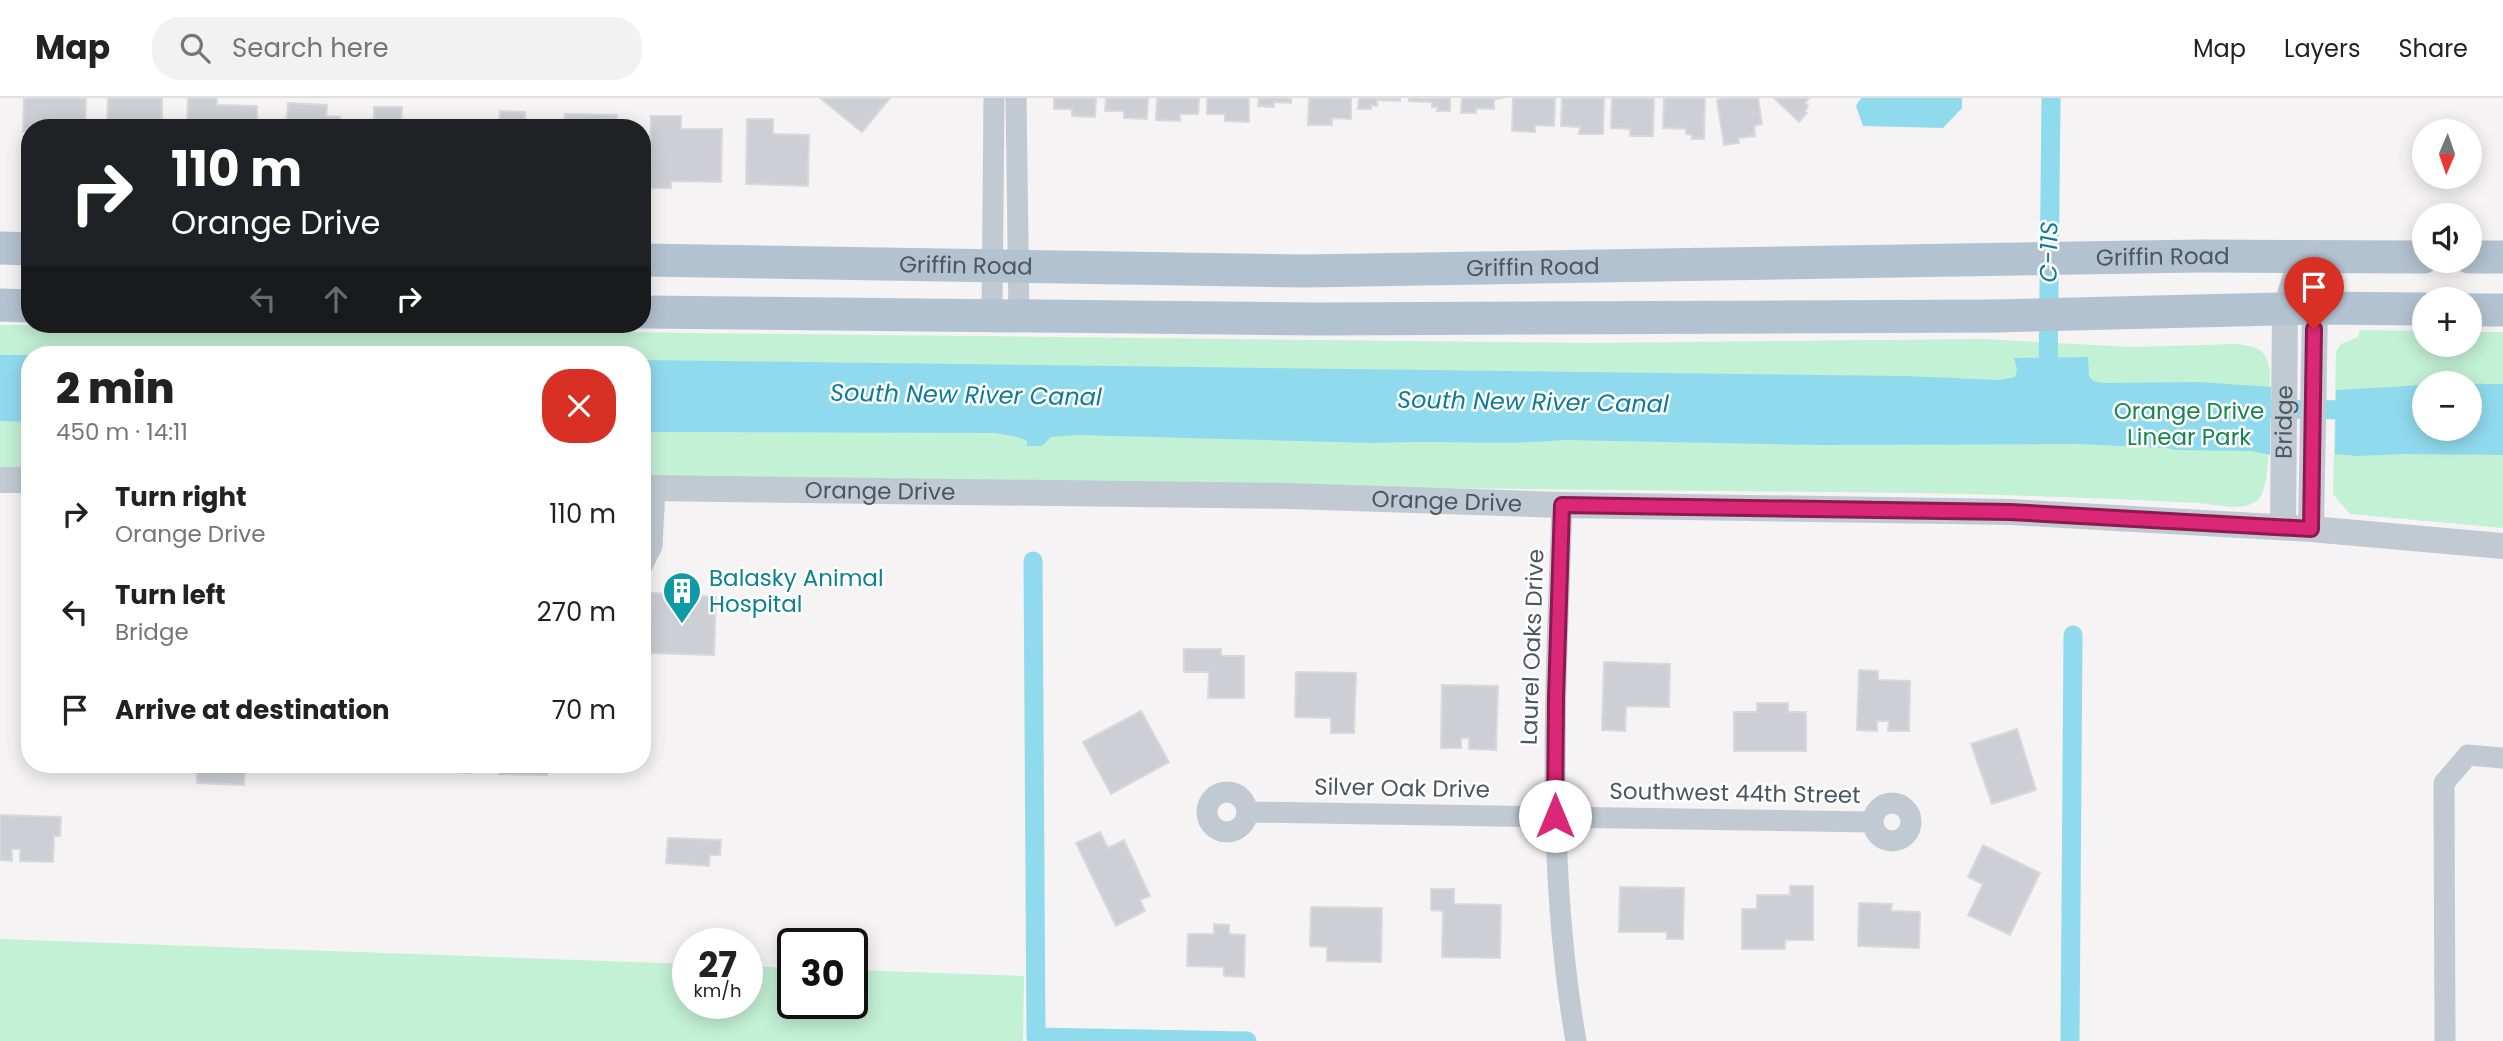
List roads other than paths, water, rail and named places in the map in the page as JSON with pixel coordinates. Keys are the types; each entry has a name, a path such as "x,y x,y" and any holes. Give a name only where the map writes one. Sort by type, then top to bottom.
{"main road":[{"path":"0,248 21,249"},
{"name":"Griffin Road","path":"651,260 1304,271 2412,257"},
{"path":"2482,257 2503,257"},
{"path":"0,305 21,306"},
{"path":"651,312 1333,319 1997,316 2300,308 2412,309"},
{"path":"2482,310 2503,310"}],"street":[{"path":"994,98 1006,266"},
{"path":"1005,316 1016,98"},
{"name":"Bridge","path":"2283,527 2285,372 2300,308 2303,257"},
{"name":"Bridge","path":"2300,308 2314,372 2311,529"},
{"path":"0,480 21,480"},
{"name":"Orange Drive","path":"651,488 1290,496 1562,505 2010,512 2283,527 2503,546"},
{"name":"Laurel Oaks Drive","path":"1562,505 1555,816 1566,983 1576,1041"},
{"path":"651,527 651,548"},
{"path":"2445,1041 2444,783 2468,755 2503,758"},
{"name":"Silver Oak Drive","path":"1248,812 1555,816"},
{"name":"Southwest 44th Street","path":"1555,816 1873,822"}],"water":[{"path":"1861,98 1962,98 1962,108 1943,128 1863,126 1856,106"},
{"path":"0,355 21,355 21,422 0,421"},
{"path":"2088,357 2089,376 2093,381 2104,383 2199,382 2271,387 2270,455 2252,451 2076,444 1822,445 1563,440 1516,443 1375,443 1077,435 1051,437 1042,446 1027,446 1027,441 1018,437 995,433 651,432 651,360 1904,376 2000,380 2015,377 2017,370 2014,358"},
{"path":"2482,384 2503,384 2503,455 2335,454 2336,390 2412,386 2412,441 2482,441"}],"waterway":[{"name":"C-11S","path":"2048,384 2051,98"},
{"name":"South New River Canal","path":"2271,409 2360,410"},
{"path":"1033,561 1036,1037 1247,1041"},
{"path":"2070,1041 2073,635"}],"place":[{"name":"Balasky Animal Hospital","path":"682,625"}],"park label":[{"name":"Orange Drive Linear Park","path":"2189,424"}]}
